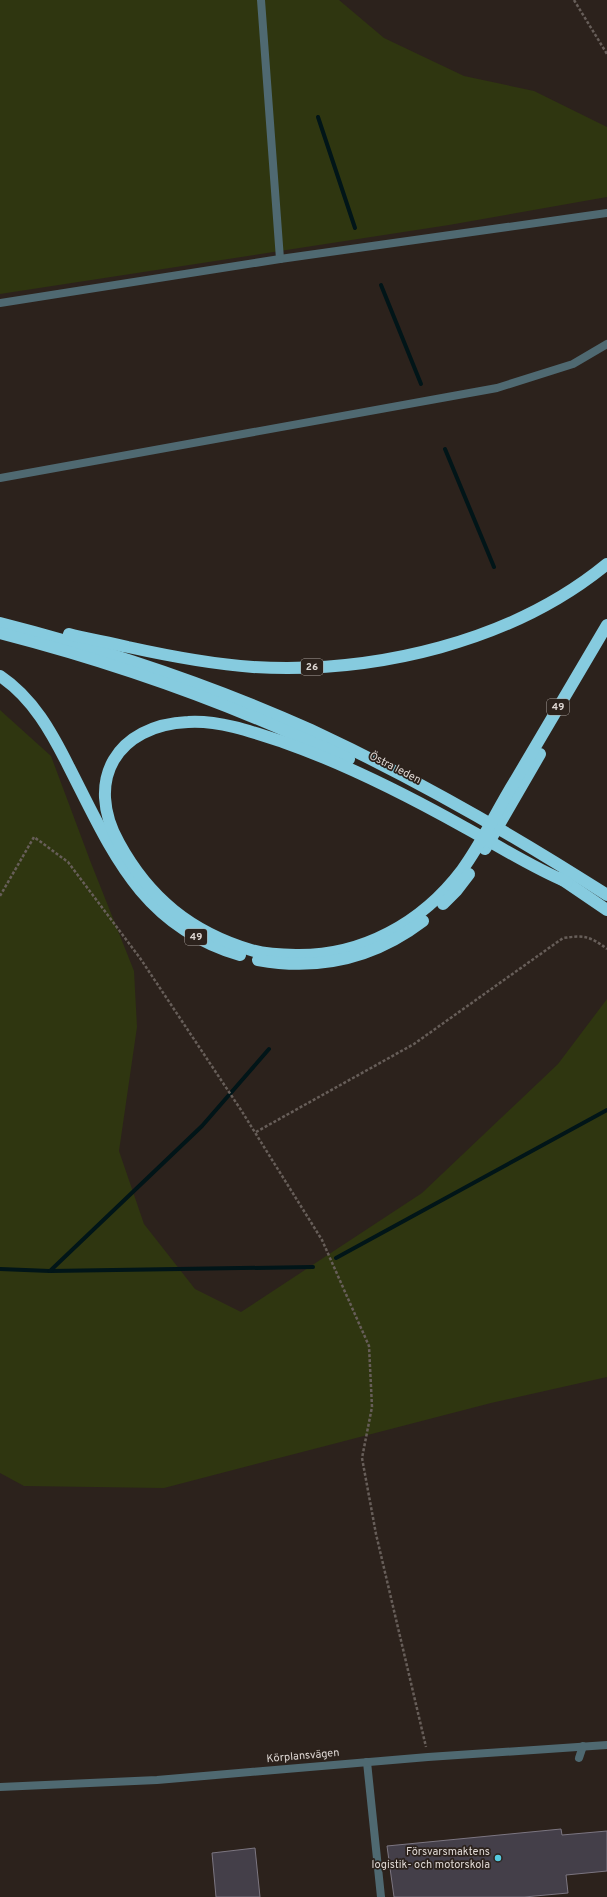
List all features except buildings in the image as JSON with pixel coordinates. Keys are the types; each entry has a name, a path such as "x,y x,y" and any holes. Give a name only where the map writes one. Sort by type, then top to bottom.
{"highway":[{"name":"26","path":"0,615 72,635 207,662 253,667 311,668 368,661 460,643 507,626 545,606 585,582 607,564"},
{"path":"0,623 135,662 254,706 374,760 435,802 533,860 607,895"},
{"name":"49","path":"435,802 314,753 264,736 204,722 171,723 153,728 137,735 125,745 116,757 109,769 104,787 107,812 111,826 119,843 150,889 185,920 210,935 230,944 257,952 312,956 336,953 354,948 392,932 412,919 448,888 463,869 607,625"},
{"name":"Östra leden","path":"0,632 73,652 153,678 226,705 344,757 435,802"},
{"name":"49","path":"0,676 30,703 47,724 125,870 139,890 157,909 193,935 224,950 253,959 282,964 312,964 342,960 378,948 413,928 432,914 456,891 479,860 607,640"},
{"path":"571,878 607,910"}],"street":[{"path":"261,0 280,259"},
{"path":"0,303 280,259 607,213"},
{"path":"0,478 497,388 574,364 607,344"},
{"name":"Körplansvägen","path":"0,1786 157,1780 428,1757 607,1745"},
{"path":"579,1758 582,1746"},
{"path":"367,1762 381,1897"}],"path":[{"path":"574,0 607,54"},
{"path":"0,896 34,837 68,862 140,958 256,1132 322,1240 369,1346 372,1407 362,1458 376,1534 428,1757"},
{"path":"256,1132 414,1044 563,938 580,935 596,940 607,948"}],"green space":[{"path":"0,0 339,0 384,38 464,76 534,91 607,127 607,197 449,225 0,294"},
{"path":"0,710 51,756 91,863 134,971 137,1027 119,1151 144,1224 195,1289 241,1312 422,1193 558,1064 607,999 607,1377 491,1403 164,1488 24,1486 0,1473"}],"waterway":[{"path":"318,117 355,228"},
{"path":"381,285 421,384"},
{"path":"445,449 494,567"},
{"path":"50,1271 202,1126 269,1049"},
{"path":"336,1258 607,1110"},
{"path":"0,1269 50,1271 313,1267"}],"place":[{"name":"Försvarsmaktens logistik- och motorskola","path":"498,1858"}]}
